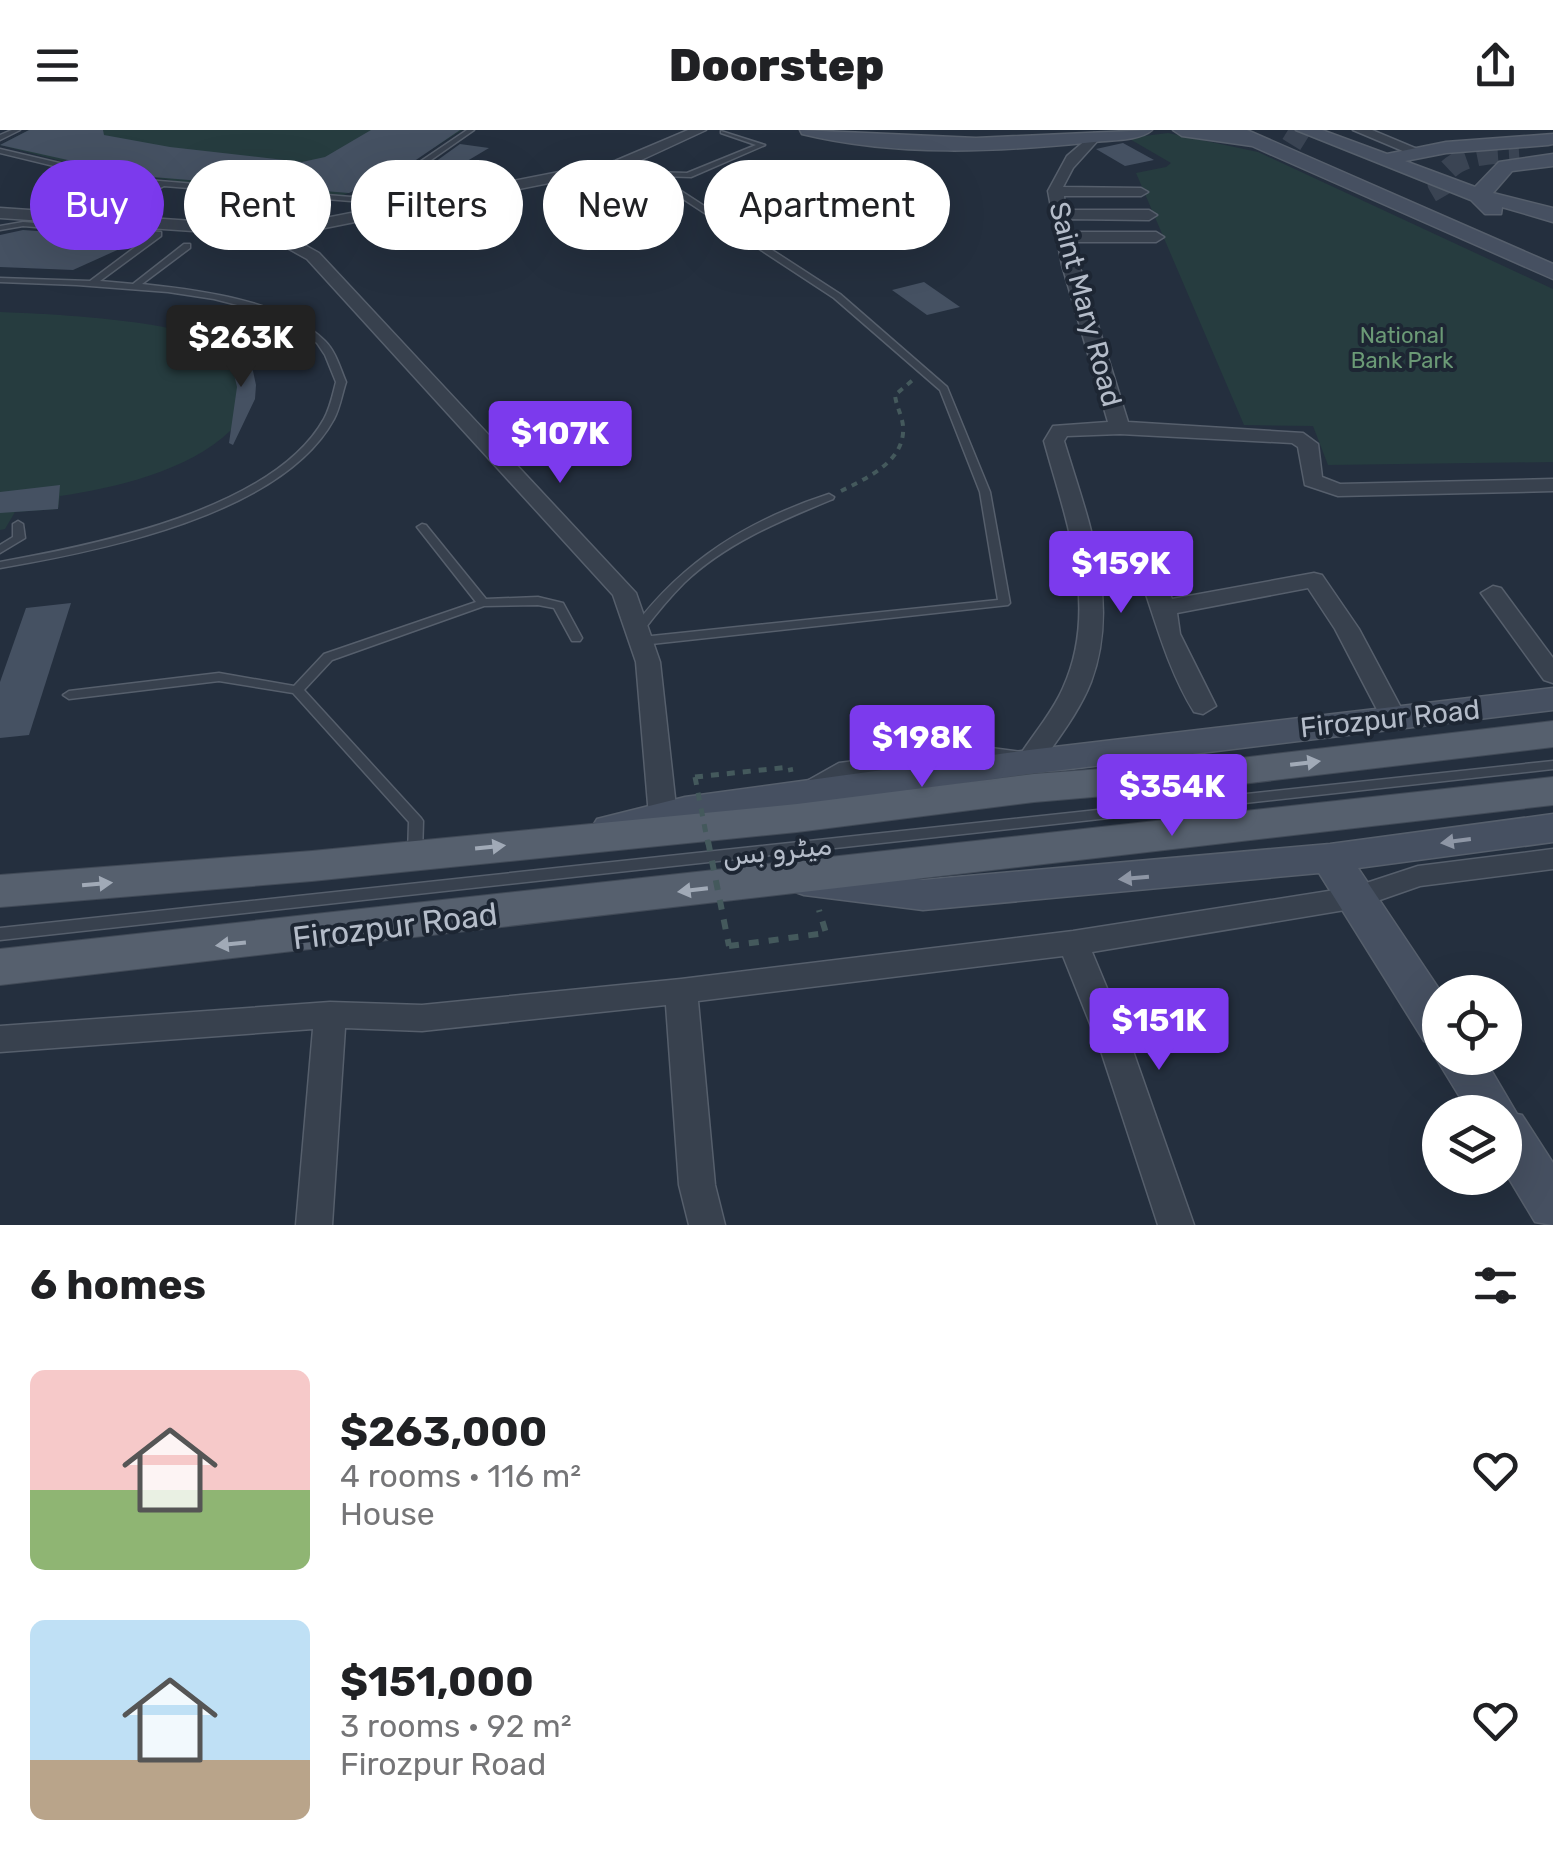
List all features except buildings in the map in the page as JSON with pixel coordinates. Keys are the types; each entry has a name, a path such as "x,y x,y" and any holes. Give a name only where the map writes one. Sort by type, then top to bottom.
{"main road":[{"path":"809,130 971,145 1144,130"},
{"path":"1182,130 1260,136 1553,272"},
{"path":"1231,130 1260,136 1408,190 1553,251"},
{"path":"1314,135 1408,190"},
{"path":"1314,135 1478,196 1529,206 1553,216"},
{"path":"1386,161 1415,152 1553,138"},
{"path":"1487,144 1484,152 1489,156 1553,160"},
{"path":"1478,196 1500,170 1522,158 1553,149"},
{"path":"1445,196 1498,228"},
{"path":"1478,196 1497,212 1553,236"},
{"name":"Firozpur Road","path":"0,892 796,818 1229,735 1553,699"},
{"path":"1032,775 1233,772 1553,734"},
{"name":"Firozpur Road","path":"576,838 799,780 1032,775"},
{"name":"Firozpur Road","path":"0,967 338,934 1054,844 1553,791"},
{"name":"Firozpur Road","path":"790,878 923,895 1330,858 1553,828"},
{"path":"1330,858 1422,1000"},
{"path":"1522,1157 1553,1206"}],"street":[{"path":"164,229 294,229 619,164 700,130"},
{"path":"1360,130 1415,152"},
{"name":"Saint Mary Road","path":"1032,775 1077,686 1094,636 1095,604 1055,434 1072,427 1120,428 1057,214 1055,191 1074,157 1094,137"},
{"path":"1055,191 1141,192"},
{"path":"0,213 30,215"},
{"path":"1057,214 1149,214"},
{"path":"1063,236 1156,238"},
{"path":"302,250 313,256 624,593 648,662 663,816"},
{"path":"1120,428 1296,437 1308,444 1312,481 1338,490 1553,485"},
{"path":"1146,563 1164,608 1168,634 1202,706"},
{"path":"1164,608 1314,580 1347,629 1394,719"},
{"path":"1493,594 1553,675"},
{"path":"0,1039 330,1016 422,1018 680,991 1073,943 1357,897 1418,876 1553,859"},
{"path":"1073,943 1118,1050 1176,1225"},
{"path":"680,991 697,1185 707,1225"},
{"path":"314,1225 330,1016"}],"lane":[{"path":"0,138 18,130"},
{"path":"164,184 351,199 366,196 422,164 470,130"},
{"path":"641,634 1004,603 985,492 954,409 930,373 837,296 647,173 688,175 762,145 723,132"},
{"path":"0,151 38,160"},
{"path":"0,228 30,224"},
{"path":"132,288 184,248"},
{"path":"92,283 136,250"},
{"path":"0,280 92,283 212,297 261,309 300,325 324,344 341,382 328,421 300,453 257,485 182,522 78,553 0,566"},
{"path":"641,634 669,587 699,563 734,540 829,497"},
{"path":"0,550 19,538 18,524"},
{"path":"422,526 483,603"},
{"path":"297,690 328,657 483,603 538,601 559,605 576,638"},
{"path":"69,695 218,677 297,690 416,821 414,855"},
{"name":"میٹرو بس","path":"0,934 1553,765"}],"path":[{"path":"212,337 261,309"},
{"path":"829,497 884,466 899,448 903,426 894,406 895,396 904,384 930,373"},
{"path":"799,780 696,778 729,946 826,933"}],"green space":[{"path":"29,130 462,130 414,160 351,160 351,192 342,196 331,195 331,160 184,160 184,182 164,179 164,160 58,160 0,145"},
{"name":"National Bank Park","path":"1168,133 1258,152 1553,289 1553,462 1328,465 1313,426 1244,425 1136,173 1171,163 1128,138"},
{"path":"0,312 119,320 210,339 230,349 253,371 255,399 230,431 193,457 150,476 60,496 58,509 15,512 5,529 0,530"}],"tunnel":[{"path":"1288,130 1312,145"},
{"path":"1445,196 1438,184 1462,160 1519,152"}]}
